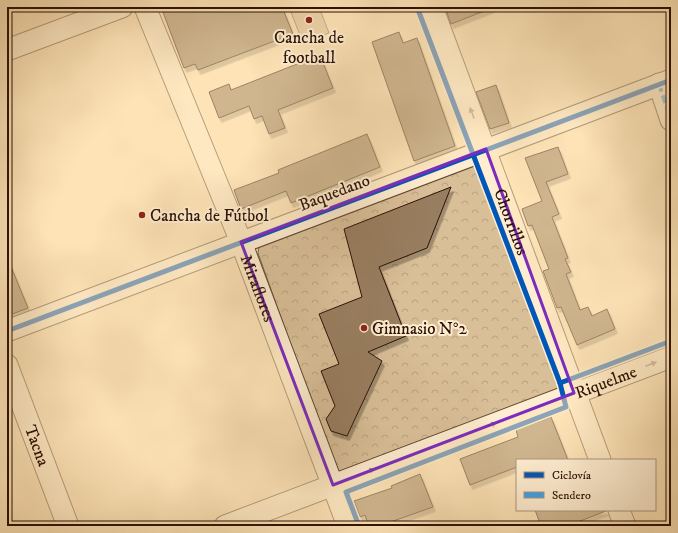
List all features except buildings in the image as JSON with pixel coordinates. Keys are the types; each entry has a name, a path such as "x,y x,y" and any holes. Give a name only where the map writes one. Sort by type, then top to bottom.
{"street":[{"path":"7,50 122,7"},
{"name":"Miraflores","path":"145,7 241,242 348,526"},
{"name":"Chorrillos","path":"432,7 486,150 574,394 600,459"},
{"path":"665,82 671,120"},
{"name":"Baquedano","path":"7,332 665,82"},
{"name":"Riquelme","path":"225,526 671,356"},
{"name":"Tacna","path":"7,366 68,526"},
{"path":"619,511 625,526"}],"highlighted area":[{"path":"486,149 574,393 333,485 241,242"}],"green space":[{"name":"Cancha de football","path":"289,7 319,7 329,33 303,43"},
{"path":"476,164 560,383 557,391 341,472 334,466 258,253 259,247"}],"marked path":[{"path":"659,84 671,120"}],"cycle path":[{"path":"359,526 346,492 566,407 560,383 417,7"},
{"path":"7,331 671,80"},
{"path":"560,383 671,341"}],"place":[{"name":"Cancha de football","path":"309,20"},
{"name":"Cancha de Fútbol","path":"142,215"},
{"name":"Gimnasio N°2","path":"364,328"}]}
